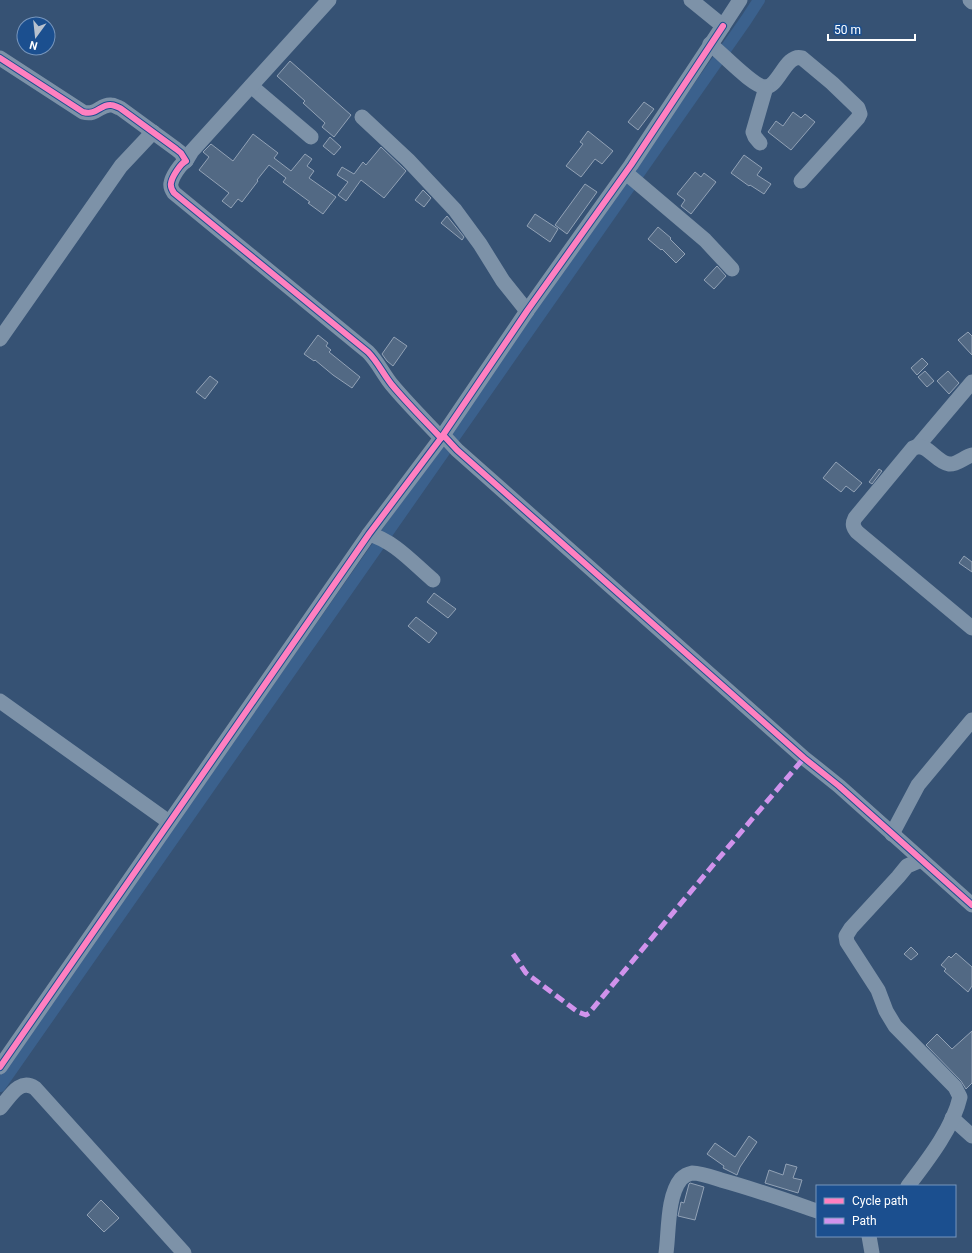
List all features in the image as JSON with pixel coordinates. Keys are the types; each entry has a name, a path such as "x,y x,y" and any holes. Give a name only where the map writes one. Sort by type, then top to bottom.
{"street":[{"path":"329,0 192,151 186,161 182,163 171,183 171,188 174,193 368,352 378,362 390,383 397,391 457,450 972,905"},
{"path":"691,0 723,26"},
{"path":"0,1067 169,822 377,537 527,311 632,178 740,0"},
{"path":"712,46 728,61 758,84 766,87 772,84 793,59 799,57 810,64 832,83 854,104 859,111 860,114 858,118 801,182"},
{"path":"0,58 83,112 88,114 93,113 106,105 120,108 176,149 186,161"},
{"path":"251,86 311,137"},
{"path":"760,143 755,137 754,132 766,87"},
{"path":"362,117 408,160 455,210 480,244 503,281 527,311"},
{"path":"0,339 121,166 153,132"},
{"path":"632,178 705,240 732,269"},
{"path":"972,382 917,447 913,448 852,522 853,527 972,628"},
{"path":"917,447 924,447 941,461 947,463 957,462 972,455"},
{"path":"377,537 433,580"},
{"path":"0,701 169,822"},
{"path":"892,834 918,785 972,720"},
{"path":"909,1185 937,1145 952,1118 960,1097 958,1092 946,1078 893,1023 886,1011 878,990 846,939 851,928 907,866 921,860"},
{"path":"0,1108 20,1086 27,1084 35,1088 184,1253"},
{"path":"952,1118 972,1136"},
{"path":"666,1253 671,1208 676,1186 688,1174 700,1174 743,1186 816,1211"},
{"path":"869,1237 872,1253"}],"building":[{"path":"290,61 351,115 334,137 322,127 325,123 303,103 305,101 277,76"},
{"path":"644,102 654,109 638,130 628,122"},
{"path":"793,112 801,118 805,114 815,122 791,150 768,132 776,121 783,126"},
{"path":"588,131 613,151 602,164 595,159 581,177 566,166 583,144 580,142"},
{"path":"253,134 278,153 274,158 291,171 305,154 312,159 307,166 314,171 309,178 336,197 323,214 308,203 310,202 283,182 286,178 269,165 242,202 238,199 231,208 222,201 229,193 199,170 209,157 203,152 211,144 233,161"},
{"path":"330,137 341,147 334,155 323,146"},
{"path":"381,147 406,171 384,198 361,180 346,201 338,195 348,182 337,175 342,167 354,174 363,162 366,165"},
{"path":"744,155 762,168 757,175 771,184 764,194 750,185 749,186 731,173"},
{"path":"695,172 701,177 704,173 716,182 691,214 681,206 685,200 677,194"},
{"path":"585,184 597,192 567,234 555,225"},
{"path":"423,190 431,198 424,207 415,200"},
{"path":"535,214 558,229 550,242 527,226"},
{"path":"447,216 464,237 462,240 441,223"},
{"path":"658,227 671,238 670,239 685,254 676,263 662,249 661,250 648,239"},
{"path":"717,266 726,276 714,289 704,280"},
{"path":"968,332 972,336 972,355 958,340"},
{"path":"318,335 328,343 326,346 331,350 329,352 360,377 352,388 315,360 314,361 304,354"},
{"path":"394,337 407,346 393,366 382,354"},
{"path":"922,358 928,364 917,375 911,368"},
{"path":"925,371 934,381 927,387 918,377"},
{"path":"948,371 959,383 949,394 937,381"},
{"path":"210,376 218,382 205,399 196,392"},
{"path":"836,462 862,483 854,492 846,486 841,492 823,478"},
{"path":"879,469 882,471 872,484 869,482"},
{"path":"964,556 972,562 972,572 959,563"},
{"path":"434,593 456,609 448,618 427,602"},
{"path":"416,617 437,633 429,643 408,626"},
{"path":"911,947 918,954 911,960 904,954"},
{"path":"956,953 972,967 972,986 968,992 944,971 946,969 941,965 949,956 951,958"},
{"path":"972,1031 972,1083 966,1089 961,1081 926,1045 937,1034 952,1049"},
{"path":"749,1136 757,1142 740,1167 737,1175 723,1168 724,1166 707,1154 715,1143 735,1157"},
{"path":"786,1164 797,1167 793,1178 802,1180 798,1193 765,1183 769,1170 783,1175"},
{"path":"690,1183 704,1187 695,1220 678,1216 681,1202 684,1203"},
{"path":"101,1200 119,1218 104,1232 87,1215"}],"waterway":[{"path":"0,1086 759,0"}],"marked path":[{"path":"513,954 526,973 578,1012 586,1015 589,1013 804,758"}],"cycle path":[{"path":"0,1067 369,534 441,438 527,311 631,165 723,26"},
{"path":"0,58 83,112 92,112 107,105 113,105 120,108 181,153 186,161 179,168 172,180 171,187 174,193 368,352 392,385 441,438 444,436 457,450 972,905"}]}
